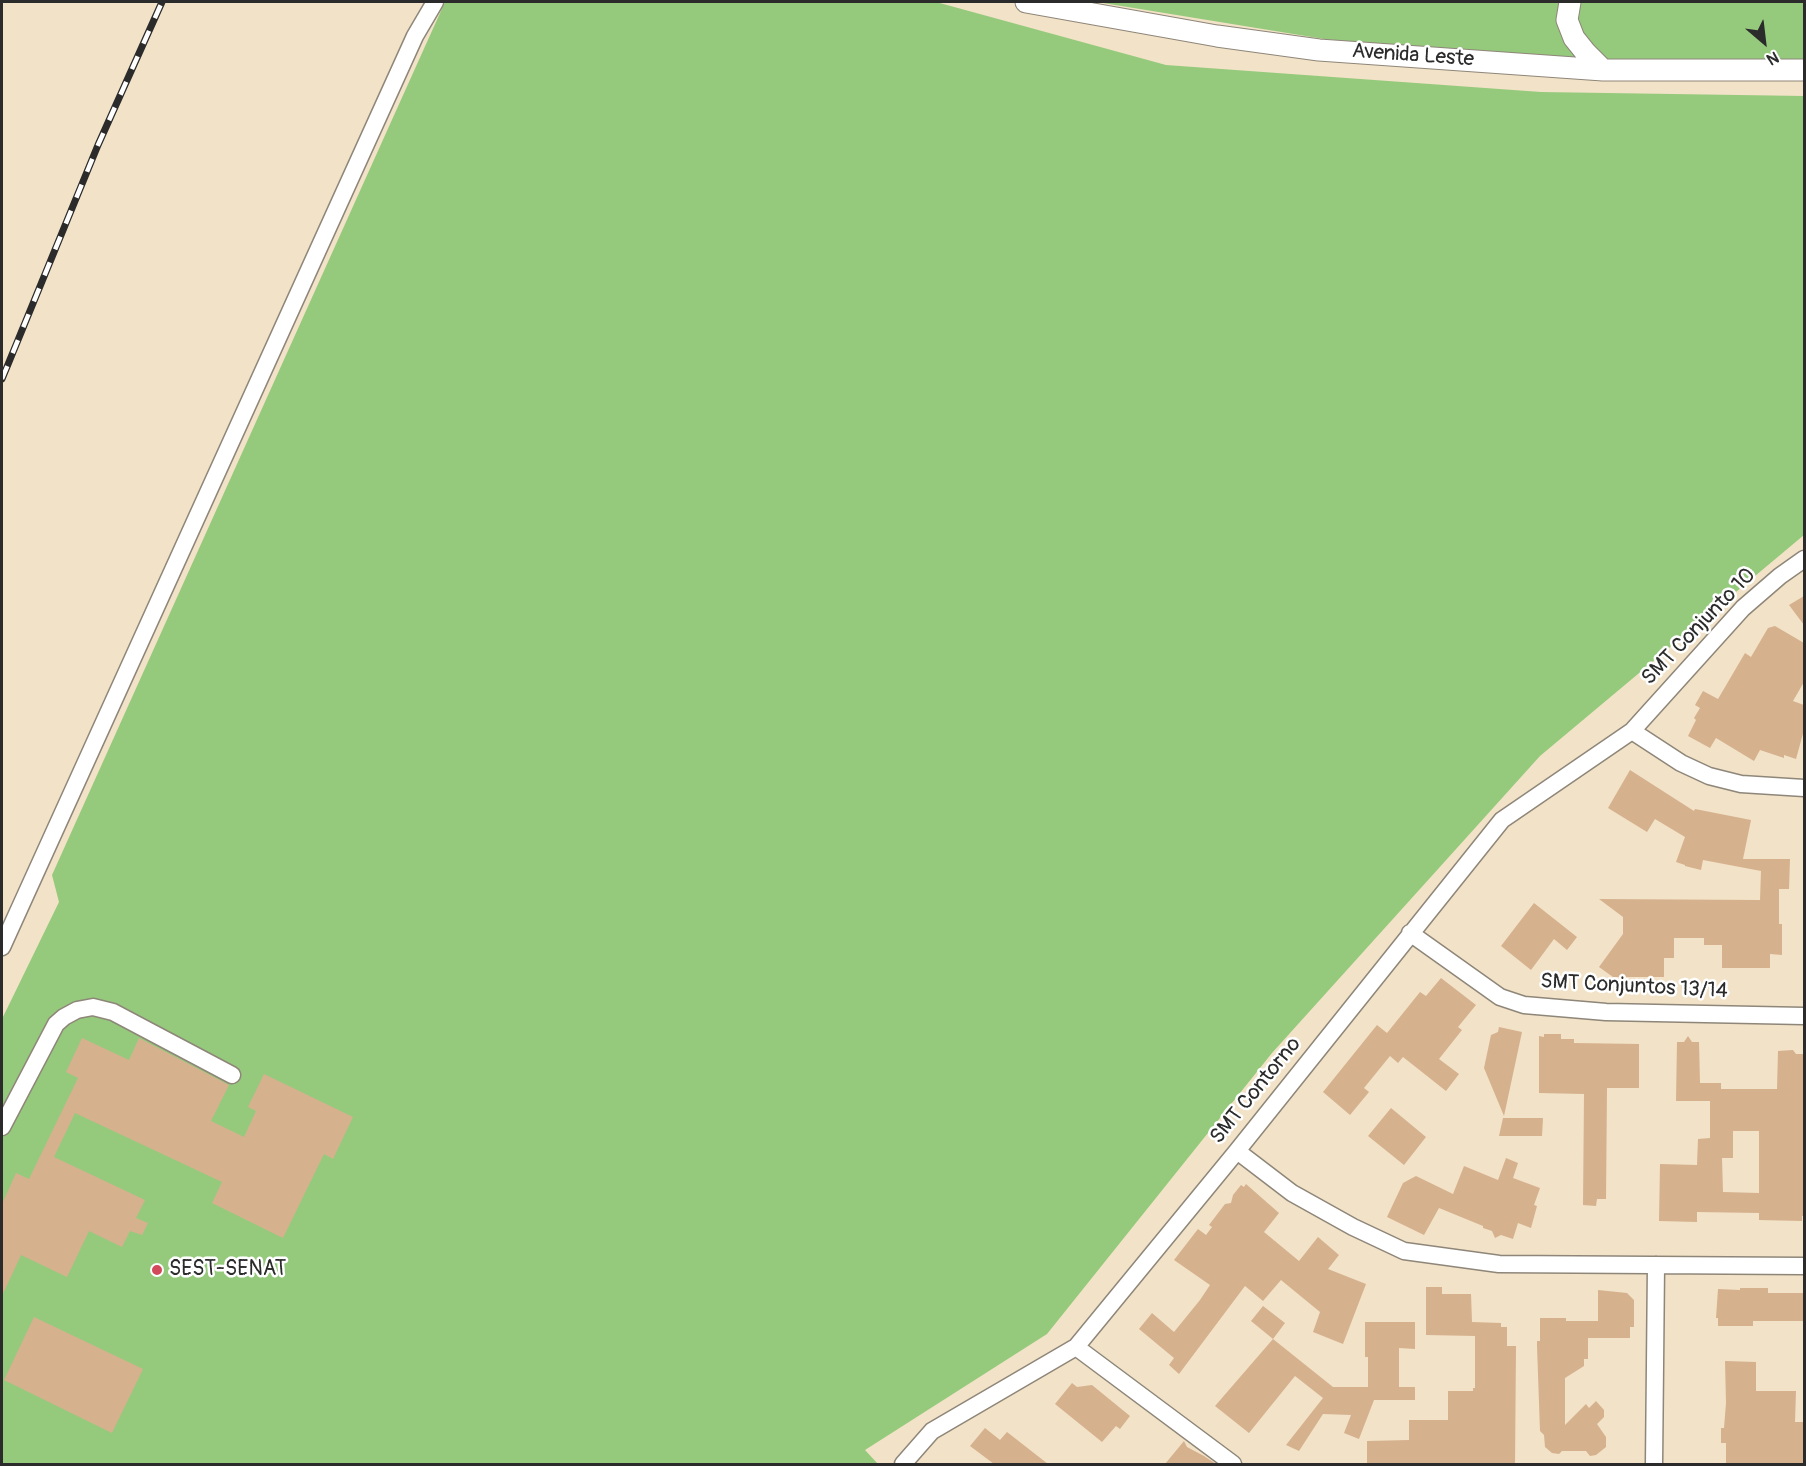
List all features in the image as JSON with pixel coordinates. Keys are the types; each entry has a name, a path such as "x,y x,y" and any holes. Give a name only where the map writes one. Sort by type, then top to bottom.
{"main road":[{"name":"Avenida Leste","path":"1026,2 1205,34 1318,50 1603,70 1804,70"},
{"path":"1570,2 1567,20 1574,38 1586,54 1603,70"}],"street":[{"path":"2,947 415,36 435,2"},
{"name":"SMT Conjunto 10","path":"1632,731 1743,608 1804,559"},
{"path":"1632,731 1681,764 1709,776 1741,784 1804,788"},
{"name":"SMT Contorno","path":"903,1464 932,1431 1076,1347 1237,1151 1502,820 1632,731"},
{"name":"SMT Conjuntos 13/14","path":"1410,933 1500,997 1524,1005 1606,1012 1804,1016"},
{"path":"2,1127 6,1103 56,1024 77,1010 93,1007 113,1012 232,1075"},
{"path":"1237,1151 1292,1193 1353,1227 1404,1251 1499,1264 1804,1266"},
{"path":"1654,1464 1656,1265"},
{"path":"1076,1347 1233,1464"}],"green space":[{"path":"445,2 936,2 1166,65 1541,92 1804,96 1804,535 1540,756 1272,1053 1047,1334 865,1450 878,1464 2,1464 2,1019 59,902 52,875"},
{"path":"1097,2 1571,2 1583,63 1324,39"},
{"path":"1574,2 1804,2 1804,60 1600,67 1570,6"}],"building":[{"path":"1804,596 1804,625 1789,605"},
{"path":"1775,626 1804,643 1804,682 1793,701 1804,705 1804,730 1796,759 1784,755 1784,758 1760,750 1754,761 1716,738 1710,748 1688,736 1700,708 1695,705 1703,691 1718,699 1745,653 1751,657 1768,628"},
{"path":"1630,770 1694,811 1695,809 1751,820 1743,859 1790,859 1789,889 1779,889 1782,955 1770,954 1770,968 1722,968 1722,945 1704,945 1704,938 1674,938 1674,958 1664,958 1664,977 1613,977 1599,967 1623,934 1623,917 1599,899 1760,900 1761,871 1703,860 1701,870 1685,866 1676,862 1685,837 1655,819 1647,832 1608,808"},
{"path":"1534,903 1577,937 1567,950 1554,939 1531,970 1501,946"},
{"path":"1441,978 1476,1005 1458,1027 1462,1030 1439,1059 1459,1074 1446,1091 1403,1057 1398,1063 1390,1056 1364,1088 1369,1092 1350,1115 1323,1092 1377,1025 1387,1033 1420,992 1426,996"},
{"path":"1499,1027 1522,1032 1504,1116 1484,1068 1491,1035 1498,1032"},
{"path":"1544,1034 1561,1034 1561,1039 1574,1039 1574,1043 1639,1044 1639,1088 1607,1088 1606,1199 1597,1199 1596,1206 1583,1205 1584,1094 1539,1093 1539,1036 1544,1037"},
{"path":"1688,1036 1692,1042 1699,1042 1700,1083 1721,1083 1721,1089 1777,1089 1778,1051 1793,1050 1796,1054 1804,1054 1804,1216 1802,1216 1802,1221 1759,1220 1759,1213 1697,1212 1697,1222 1659,1221 1660,1164 1697,1165 1698,1139 1710,1138 1710,1101 1676,1101 1677,1042 1684,1042","holes":["1733,1131 1759,1131 1759,1193 1723,1192 1722,1158 1733,1158"]},
{"path":"82,1038 129,1060 139,1038 229,1085 211,1121 244,1137 256,1111 248,1107 264,1074 353,1117 333,1159 324,1154 283,1238 212,1203 222,1182 75,1113 54,1157 145,1200 136,1218 148,1223 142,1235 130,1231 122,1247 89,1231 67,1277 21,1255 2,1296 2,1204 16,1173 29,1179 78,1078 66,1072"},
{"path":"1391,1108 1426,1137 1404,1165 1368,1136"},
{"path":"1503,1118 1543,1118 1542,1136 1499,1136"},
{"path":"1506,1158 1518,1163 1513,1178 1540,1188 1534,1205 1537,1206 1531,1228 1518,1223 1513,1239 1501,1235 1495,1238 1492,1231 1483,1226 1439,1208 1424,1235 1387,1217 1403,1183 1416,1176 1453,1194 1464,1166 1498,1180"},
{"path":"1246,1184 1279,1213 1264,1232 1299,1261 1318,1237 1339,1255 1328,1269 1366,1284 1343,1344 1313,1332 1320,1312 1281,1280 1263,1301 1245,1286 1179,1374 1169,1365 1174,1358 1139,1329 1152,1313 1174,1332 1200,1300 1210,1285 1174,1260 1198,1229 1206,1235 1212,1227 1209,1225 1225,1204 1231,1203 1233,1195 1241,1185 1244,1187"},
{"path":"1426,1287 1442,1287 1442,1294 1471,1294 1472,1322 1501,1323 1501,1327 1507,1327 1507,1346 1516,1346 1515,1464 1367,1464 1367,1441 1409,1440 1409,1420 1448,1420 1448,1391 1473,1391 1475,1388 1475,1336 1426,1335"},
{"path":"1740,1288 1768,1288 1768,1293 1804,1293 1804,1321 1753,1321 1753,1326 1718,1326 1718,1318 1716,1318 1718,1289 1740,1290"},
{"path":"1598,1290 1627,1293 1634,1300 1634,1327 1630,1327 1630,1338 1588,1338 1588,1359 1584,1359 1584,1366 1565,1378 1565,1425 1586,1404 1589,1408 1596,1401 1604,1410 1604,1417 1597,1424 1606,1437 1606,1447 1596,1455 1590,1456 1586,1451 1552,1453 1545,1447 1544,1435 1540,1431 1537,1341 1540,1341 1540,1318 1598,1321"},
{"path":"1263,1306 1285,1323 1273,1339 1251,1321"},
{"path":"34,1317 143,1369 112,1433 4,1380"},
{"path":"1365,1322 1415,1322 1415,1349 1399,1348 1399,1387 1415,1387 1415,1400 1374,1400 1359,1439 1344,1433 1351,1415 1323,1414 1299,1451 1286,1445 1323,1398 1295,1376 1249,1433 1215,1406 1273,1339 1333,1387 1368,1387"},
{"path":"1725,1361 1756,1362 1756,1391 1796,1391 1795,1422 1804,1422 1804,1464 1726,1464 1726,1443 1721,1443 1721,1428 1724,1428 1726,1403"},
{"path":"1072,1383 1077,1387 1092,1385 1130,1416 1120,1429 1116,1426 1102,1442 1055,1404"},
{"path":"985,1428 1000,1440 1007,1432 1048,1464 994,1464 970,1446"},
{"path":"1184,1441 1187,1447 1216,1464 1165,1464"}],"railway":[{"path":"2,379 98,145 162,2"}],"place":[{"name":"SEST-SENAT","path":"157,1270"}]}
